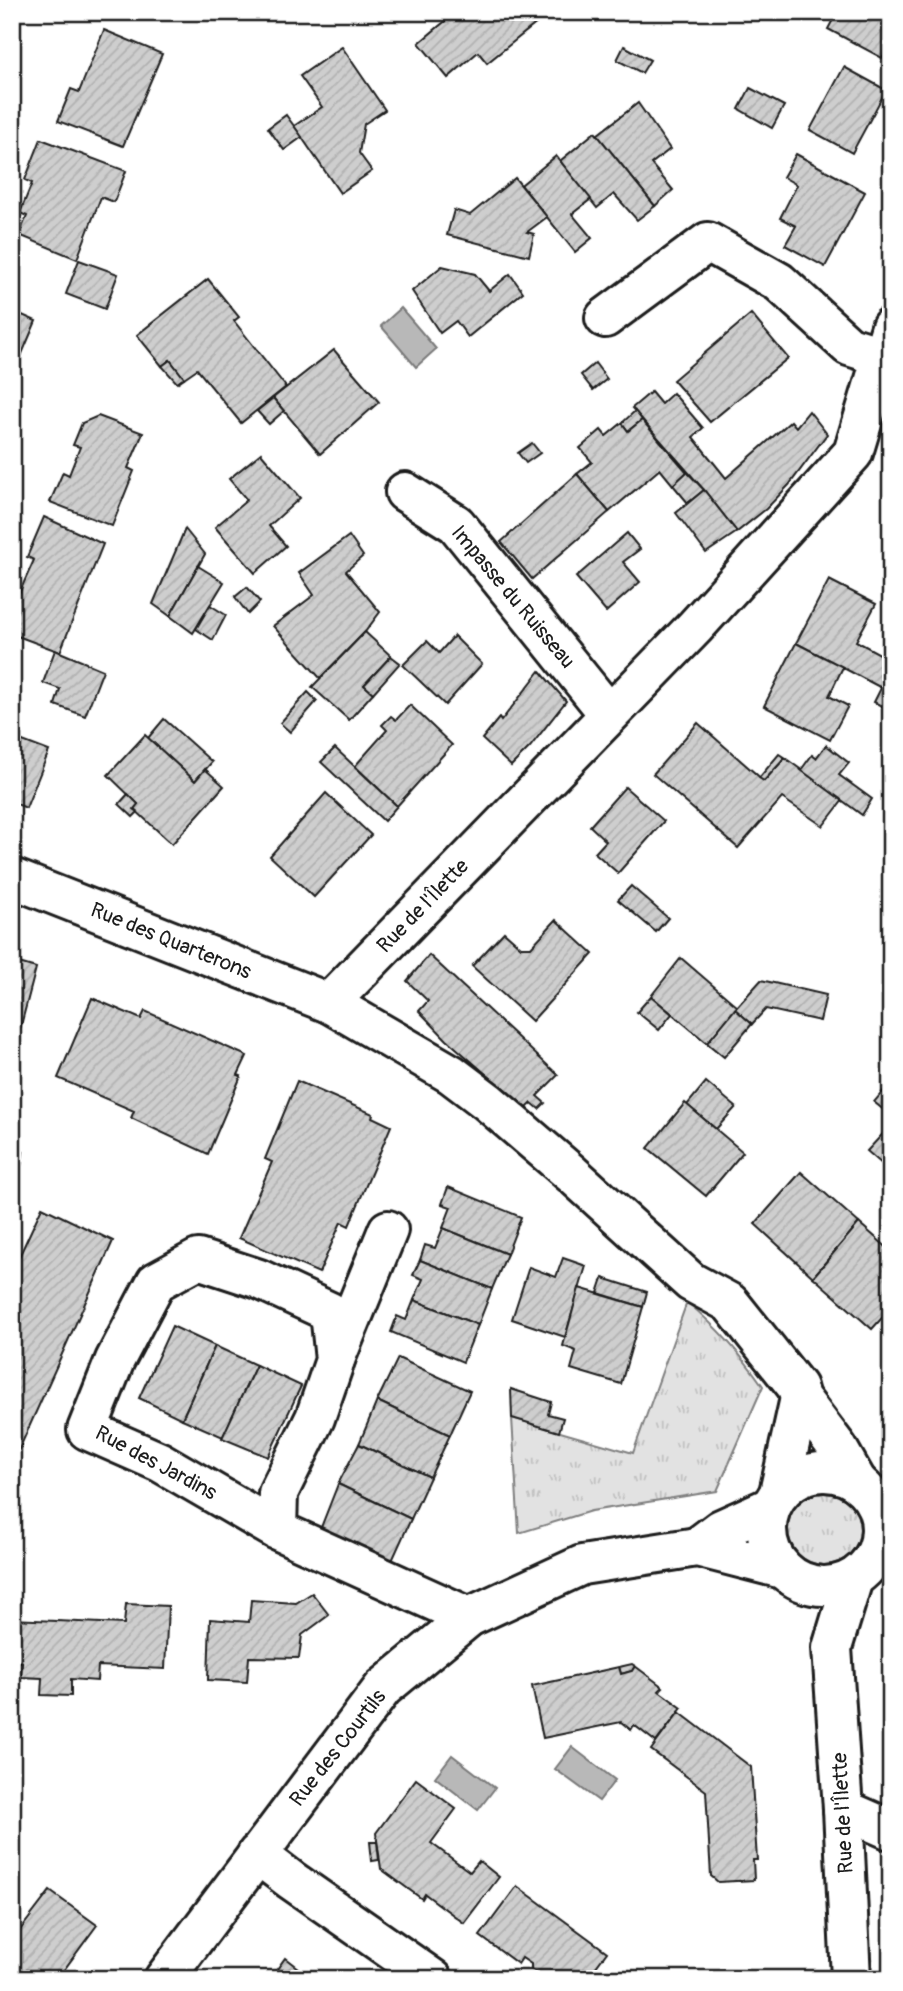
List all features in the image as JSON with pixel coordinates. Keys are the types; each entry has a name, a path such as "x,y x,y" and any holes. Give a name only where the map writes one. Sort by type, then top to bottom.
{"street":[{"path":"605,318 708,242 779,282 849,346 886,342"},
{"name":"Rue de l'Îlette","path":"330,1003 695,627 853,453 886,342"},
{"name":"Impasse du Ruisseau","path":"405,492 456,524 610,714"},
{"name":"Rue des Quarterons","path":"12,878 330,1003"},
{"path":"330,1003 451,1074 572,1174 691,1282 730,1303 797,1387 800,1398 871,1488 871,1495 879,1513 881,1531 877,1550 870,1566 835,1585 817,1586 791,1575 774,1557 767,1541 766,1523 775,1500 800,1398"},
{"name":"Rue des Jardins","path":"277,1531 278,1493 314,1418 388,1230"},
{"name":"Rue des Jardins","path":"335,1360 330,1312 259,1279 198,1259 156,1282 115,1360 88,1430 160,1462 277,1531 469,1617"},
{"path":"775,1500 798,1478 822,1471 841,1474 871,1488"},
{"name":"Rue des Courtils","path":"697,1547 721,1529 775,1500"},
{"name":"Rue des Courtils","path":"164,1979 383,1688 469,1617 582,1565 697,1547 791,1575"},
{"name":"Rue de l'Îlette","path":"832,1648 870,1566"},
{"name":"Rue de l'Îlette","path":"791,1575 832,1648 851,1979"},
{"path":"843,1809 891,1830"},
{"path":"257,1854 433,1979"}],"green space":[{"path":"687,1302 728,1341 763,1386 717,1491 591,1511 519,1533 512,1418 633,1453"},
{"path":"824,1493 838,1496 850,1503 857,1515 860,1529 857,1543 850,1555 838,1562 824,1565 810,1562 798,1555 791,1543 788,1529 791,1515 798,1503 810,1496"}],"shaded area":[{"path":"401,308 436,349 416,367 381,326"},
{"path":"572,1747 615,1780 599,1801 555,1769"},
{"path":"452,1755 495,1788 478,1810 435,1777"}],"building":[{"path":"446,12 530,12 538,22 487,63 478,52 448,78 419,43 450,17"},
{"path":"837,12 891,12 891,40 882,58 828,29"},
{"path":"104,30 162,54 123,146 58,121 71,89 79,92"},
{"path":"624,46 650,60 642,73 617,60"},
{"path":"342,47 385,110 364,124 359,153 372,171 340,193 294,126 322,107 300,76"},
{"path":"844,67 886,90 852,153 810,130"},
{"path":"750,88 784,106 772,128 739,109"},
{"path":"638,103 670,149 651,164 673,190 655,206 597,135"},
{"path":"286,115 302,137 284,150 268,128"},
{"path":"595,132 655,206 637,220 614,194 597,208 560,161"},
{"path":"41,139 126,171 114,202 101,197 77,259 19,235 27,216 20,213 32,183 25,180"},
{"path":"796,154 865,192 825,267 785,245 796,226 780,218 797,185 783,177"},
{"path":"556,156 591,199 572,214 592,238 575,252 521,185"},
{"path":"515,178 547,217 527,232 534,234 529,256 447,235 454,210 470,215"},
{"path":"79,260 118,274 105,309 66,294"},
{"path":"442,266 475,274 489,291 510,274 523,292 468,337 456,321 440,333 412,291"},
{"path":"208,279 239,317 234,321 286,387 241,423 197,369 184,378 170,360 162,366 137,335"},
{"path":"12,295 20,298 13,311 36,321 16,368 12,366"},
{"path":"751,314 788,358 710,422 673,380"},
{"path":"334,350 379,402 320,454 273,398"},
{"path":"170,360 184,378 177,383 162,366"},
{"path":"595,363 607,379 593,390 581,375"},
{"path":"651,392 661,404 673,393 703,428 693,437 726,478 791,421 796,427 809,411 827,434 789,485 766,509 737,532 632,408"},
{"path":"273,398 284,411 269,424 257,411"},
{"path":"635,411 642,420 628,431 622,423"},
{"path":"98,416 143,433 128,468 134,471 112,526 50,502 63,472 69,475 80,447 73,445 82,423"},
{"path":"642,420 687,472 673,485 660,469 609,512 577,474 592,462 580,448 601,430 606,436 622,423 628,431"},
{"path":"532,443 540,453 526,463 518,453"},
{"path":"261,453 300,498 269,526 286,546 255,573 215,527 247,500 229,479"},
{"path":"687,472 704,490 688,503 673,485"},
{"path":"577,474 609,512 532,579 501,542"},
{"path":"704,490 737,532 706,553 676,513"},
{"path":"44,517 103,544 60,652 12,634 12,609 34,560 27,557"},
{"path":"185,529 205,554 170,616 153,604"},
{"path":"627,533 640,549 623,562 640,582 606,612 576,577"},
{"path":"349,536 363,556 346,571 380,612 365,632 320,678 273,626 314,595 299,573"},
{"path":"198,566 224,582 193,633 170,616"},
{"path":"829,580 876,604 856,641 891,660 891,693 796,643"},
{"path":"247,587 260,602 248,614 235,597"},
{"path":"210,605 226,615 213,640 196,629"},
{"path":"365,632 391,656 364,685 373,693 349,720 312,687"},
{"path":"454,636 482,664 445,705 403,665 427,641 439,653"},
{"path":"796,643 843,667 829,696 848,706 830,740 764,706"},
{"path":"55,650 103,670 85,716 55,705 60,689 43,683"},
{"path":"391,656 400,663 373,693 364,685"},
{"path":"540,671 566,701 530,747 511,766 482,739 499,718 501,721"},
{"path":"881,688 891,693 891,711 874,702"},
{"path":"308,692 317,701 290,732 280,723"},
{"path":"410,705 452,745 397,806 355,766 387,730 382,725 391,716 396,720"},
{"path":"164,719 212,762 195,781 148,738"},
{"path":"698,723 764,781 785,758 843,800 823,826 782,798 738,848 653,774"},
{"path":"145,735 195,781 205,769 224,786 172,844 134,809 138,804 108,775"},
{"path":"12,737 49,751 26,808 12,802"},
{"path":"826,745 849,763 839,775 872,799 862,815 801,770 812,755 816,758"},
{"path":"335,748 397,806 384,821 321,762"},
{"path":"779,754 785,758 764,781 759,778"},
{"path":"625,787 664,821 618,873 595,853 606,841 590,826"},
{"path":"326,793 371,835 314,897 270,856"},
{"path":"128,794 138,804 134,809 138,812 133,817 119,804"},
{"path":"631,886 668,918 656,932 618,900"},
{"path":"556,920 593,954 532,1021 472,966 504,932 521,947 531,947"},
{"path":"429,955 558,1075 537,1096 545,1103 539,1109 532,1103 526,1109 447,1040 419,1011 428,1001 407,981"},
{"path":"681,958 738,1007 707,1043 651,996"},
{"path":"12,961 36,968 19,1033 12,1031"},
{"path":"761,980 826,995 820,1021 766,1009 752,1024 735,1009"},
{"path":"651,996 672,1014 659,1030 637,1012"},
{"path":"92,998 141,1019 145,1011 247,1056 208,1154 131,1118 134,1111 58,1078"},
{"path":"735,1009 752,1024 724,1057 707,1043"},
{"path":"297,1081 373,1114 372,1117 391,1126 349,1226 341,1222 319,1273 239,1238 272,1162 265,1159"},
{"path":"706,1082 736,1107 716,1129 687,1105"},
{"path":"891,1082 891,1116 874,1102"},
{"path":"685,1103 743,1152 706,1196 648,1148"},
{"path":"891,1125 891,1172 867,1151"},
{"path":"12,1151 23,1152 18,1188 12,1187"},
{"path":"801,1172 859,1223 813,1277 755,1224"},
{"path":"448,1187 521,1217 507,1254 443,1228 451,1207 442,1204"},
{"path":"42,1207 113,1241 17,1454 12,1452 12,1272"},
{"path":"859,1223 891,1251 891,1308 872,1329 813,1277"},
{"path":"443,1228 507,1254 492,1289 420,1260 425,1245 435,1248"},
{"path":"563,1258 586,1266 565,1337 512,1319 529,1267 556,1277"},
{"path":"420,1260 492,1289 478,1325 414,1300 423,1279 413,1275"},
{"path":"603,1278 647,1292 643,1307 598,1293"},
{"path":"579,1288 643,1307 621,1384 571,1369 576,1351 563,1346"},
{"path":"414,1300 478,1325 463,1362 391,1332 397,1316 406,1320"},
{"path":"172,1326 215,1346 182,1419 139,1398"},
{"path":"215,1346 256,1365 223,1437 182,1419"},
{"path":"398,1358 470,1391 450,1435 377,1401"},
{"path":"256,1365 301,1386 268,1457 222,1438"},
{"path":"511,1389 551,1402 548,1414 563,1418 559,1432 512,1418"},
{"path":"377,1401 450,1435 430,1477 359,1444"},
{"path":"359,1444 430,1477 411,1519 338,1484"},
{"path":"338,1484 411,1519 391,1563 320,1530"},
{"path":"312,1593 329,1615 302,1635 299,1658 249,1657 247,1682 208,1680 210,1619 249,1622 251,1600 296,1603"},
{"path":"126,1604 168,1606 165,1669 98,1666 97,1681 71,1679 71,1696 41,1695 42,1678 21,1677 22,1662 12,1661 12,1619 124,1624"},
{"path":"632,1664 635,1666 632,1671 621,1674 619,1667"},
{"path":"635,1666 663,1687 659,1691 682,1708 656,1742 634,1725 631,1730 621,1722 543,1738 532,1686 619,1667 621,1674 632,1671"},
{"path":"679,1712 751,1767 757,1860 753,1860 754,1880 718,1882 711,1876 706,1791 651,1750"},
{"path":"416,1779 456,1809 431,1843 470,1872 479,1861 499,1877 464,1923 425,1894 422,1899 381,1869 376,1833"},
{"path":"370,1842 377,1842 379,1860 372,1861"},
{"path":"517,1886 607,1952 587,1979 546,1979 531,1969 531,1964 522,1958 518,1964 480,1936"},
{"path":"50,1891 97,1925 64,1970 66,1972 61,1979 12,1979 12,1931 17,1934"},
{"path":"285,1958 312,1979 270,1979"}]}
